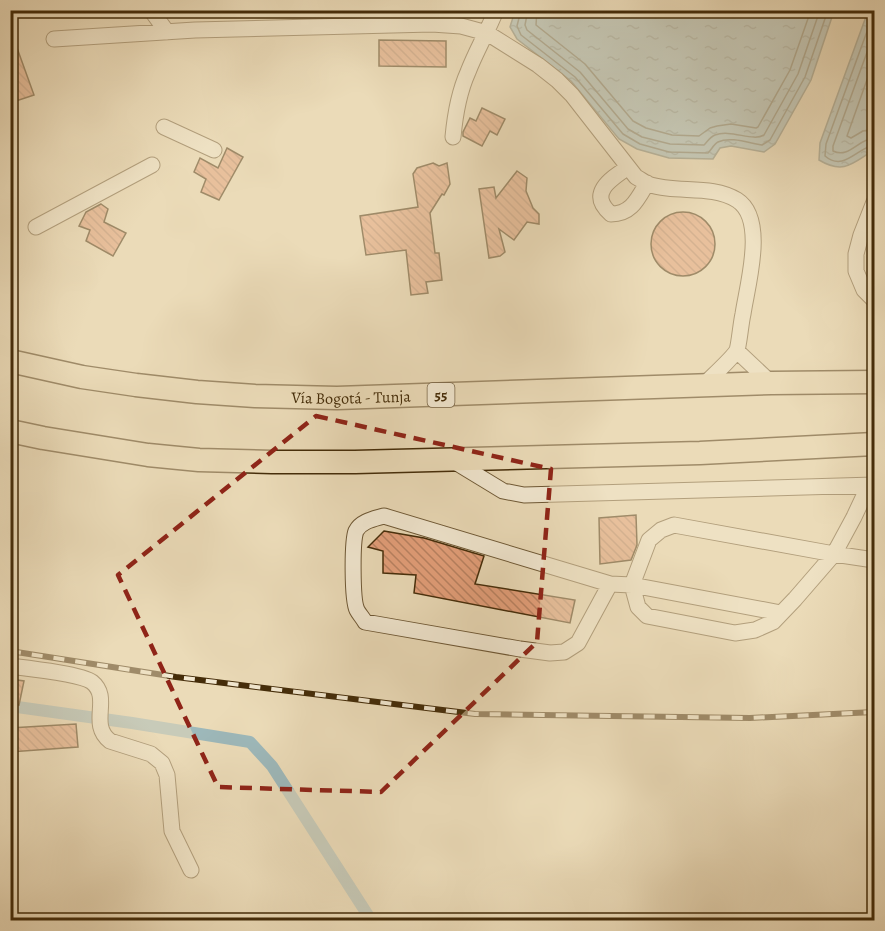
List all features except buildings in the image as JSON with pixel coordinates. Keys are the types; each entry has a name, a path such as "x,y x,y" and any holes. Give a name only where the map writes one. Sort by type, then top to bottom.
{"highway":[{"name":"Vía Bogotá - Tunja","path":"10,361 82,377 197,392 337,398 771,383 874,382"},
{"path":"10,431 148,455 199,460 272,462 700,453 874,444"}],"street":[{"path":"151,10 167,32"},
{"path":"453,137 455,114 467,74 496,10"},
{"path":"54,39 167,32 432,24 461,26 487,33 512,47 557,80 572,95 636,177 660,187 707,191 728,195 741,202 752,227 754,249 737,351 702,387"},
{"path":"164,127 214,150"},
{"path":"36,227 152,165"},
{"path":"627,168 608,181 602,191 600,199 604,208 611,214 620,214 629,210 647,183"},
{"path":"874,202 856,254 856,271 864,290 874,300"},
{"path":"737,351 771,383"},
{"path":"450,459 503,491 524,495 872,485"},
{"path":"872,485 834,554 772,622 755,630 735,633 647,616 638,607 632,585 649,540 661,530 674,525 834,554 874,560"},
{"path":"610,584 578,643 564,652 550,653 520,649 365,622 357,610 354,596 356,532 363,524 384,516 610,584 632,585 781,613"},
{"path":"10,666 78,676 92,682 101,694 101,732 110,741 151,754 162,763 167,775 172,831 191,870"}],"highlighted area":[{"path":"316,416 551,469 537,642 381,792 218,787 118,575"}],"water":[{"path":"515,10 834,11 811,80 775,144 764,152 731,146 720,148 713,159 669,158 637,149 619,139 571,81 517,39 510,27"},
{"path":"868,11 874,11 874,150 848,166 835,167 819,160 820,143"}],"waterway":[{"path":"10,706 250,742 272,766 371,920"}],"railway":[{"path":"10,651 176,677 475,714 750,718 874,712"}]}
